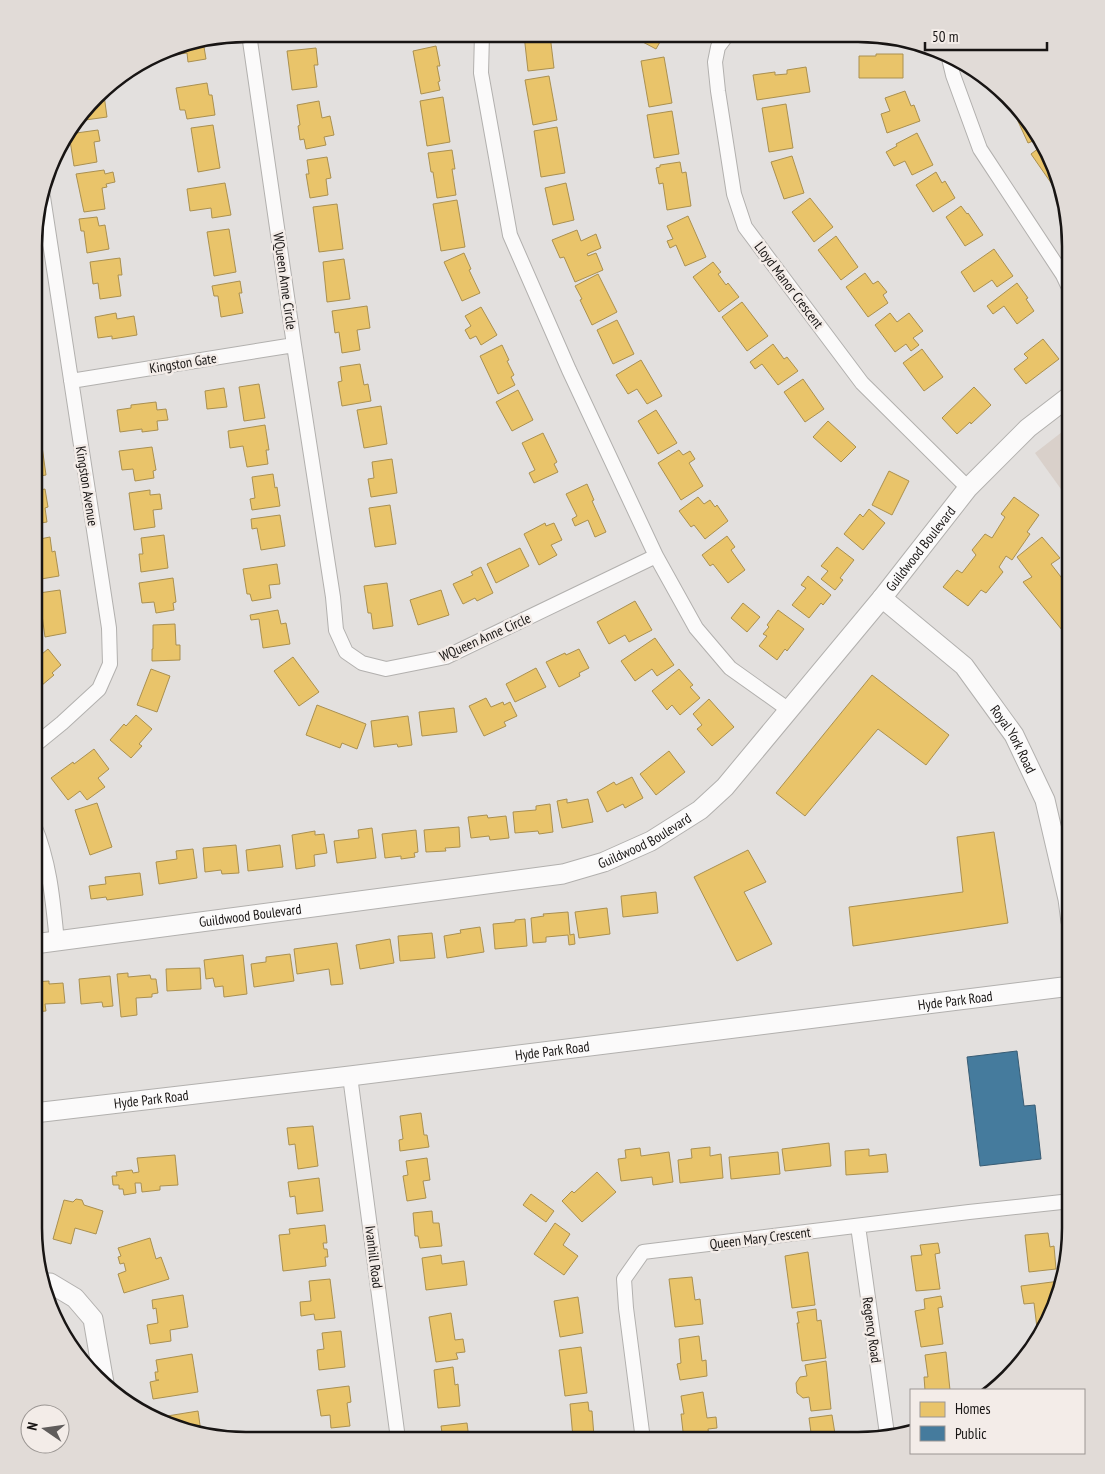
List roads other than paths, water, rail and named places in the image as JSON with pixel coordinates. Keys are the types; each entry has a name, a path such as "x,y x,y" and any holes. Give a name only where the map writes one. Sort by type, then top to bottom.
{"street":[{"name":"WQueen Anne Circle","path":"250,42 333,597 336,630 346,652 362,663 386,669 446,658 656,556"},
{"path":"482,42 481,73 510,235 569,370 656,556 696,628 730,668 789,710"},
{"name":"Lloyd Manor Crescent","path":"722,42 718,47 715,62 717,82 734,194 745,227 862,383 968,488"},
{"path":"951,65 980,149 1062,273"},
{"name":"Kingston Avenue","path":"42,739 99,689 110,664 108,628 45,212"},
{"name":"Kingston Gate","path":"71,380 294,345"},
{"name":"Guildwood Boulevard","path":"42,943 563,874 604,862 651,841 700,810 725,787 882,598 968,488 1028,428 1062,402"},
{"name":"Royal York Road","path":"882,598 964,666 1014,736 1045,800 1062,873"},
{"path":"42,844 52,887 57,942"},
{"name":"Hyde Park Road","path":"42,1112 350,1076 1062,987"},
{"name":"Ivanhill Road","path":"350,1076 397,1432"},
{"name":"Queen Mary Crescent","path":"641,1432 624,1279 643,1252 1062,1202"},
{"name":"Regency Road","path":"858,1226 886,1430"},
{"path":"50,1283 75,1298 93,1319 102,1372"}]}
